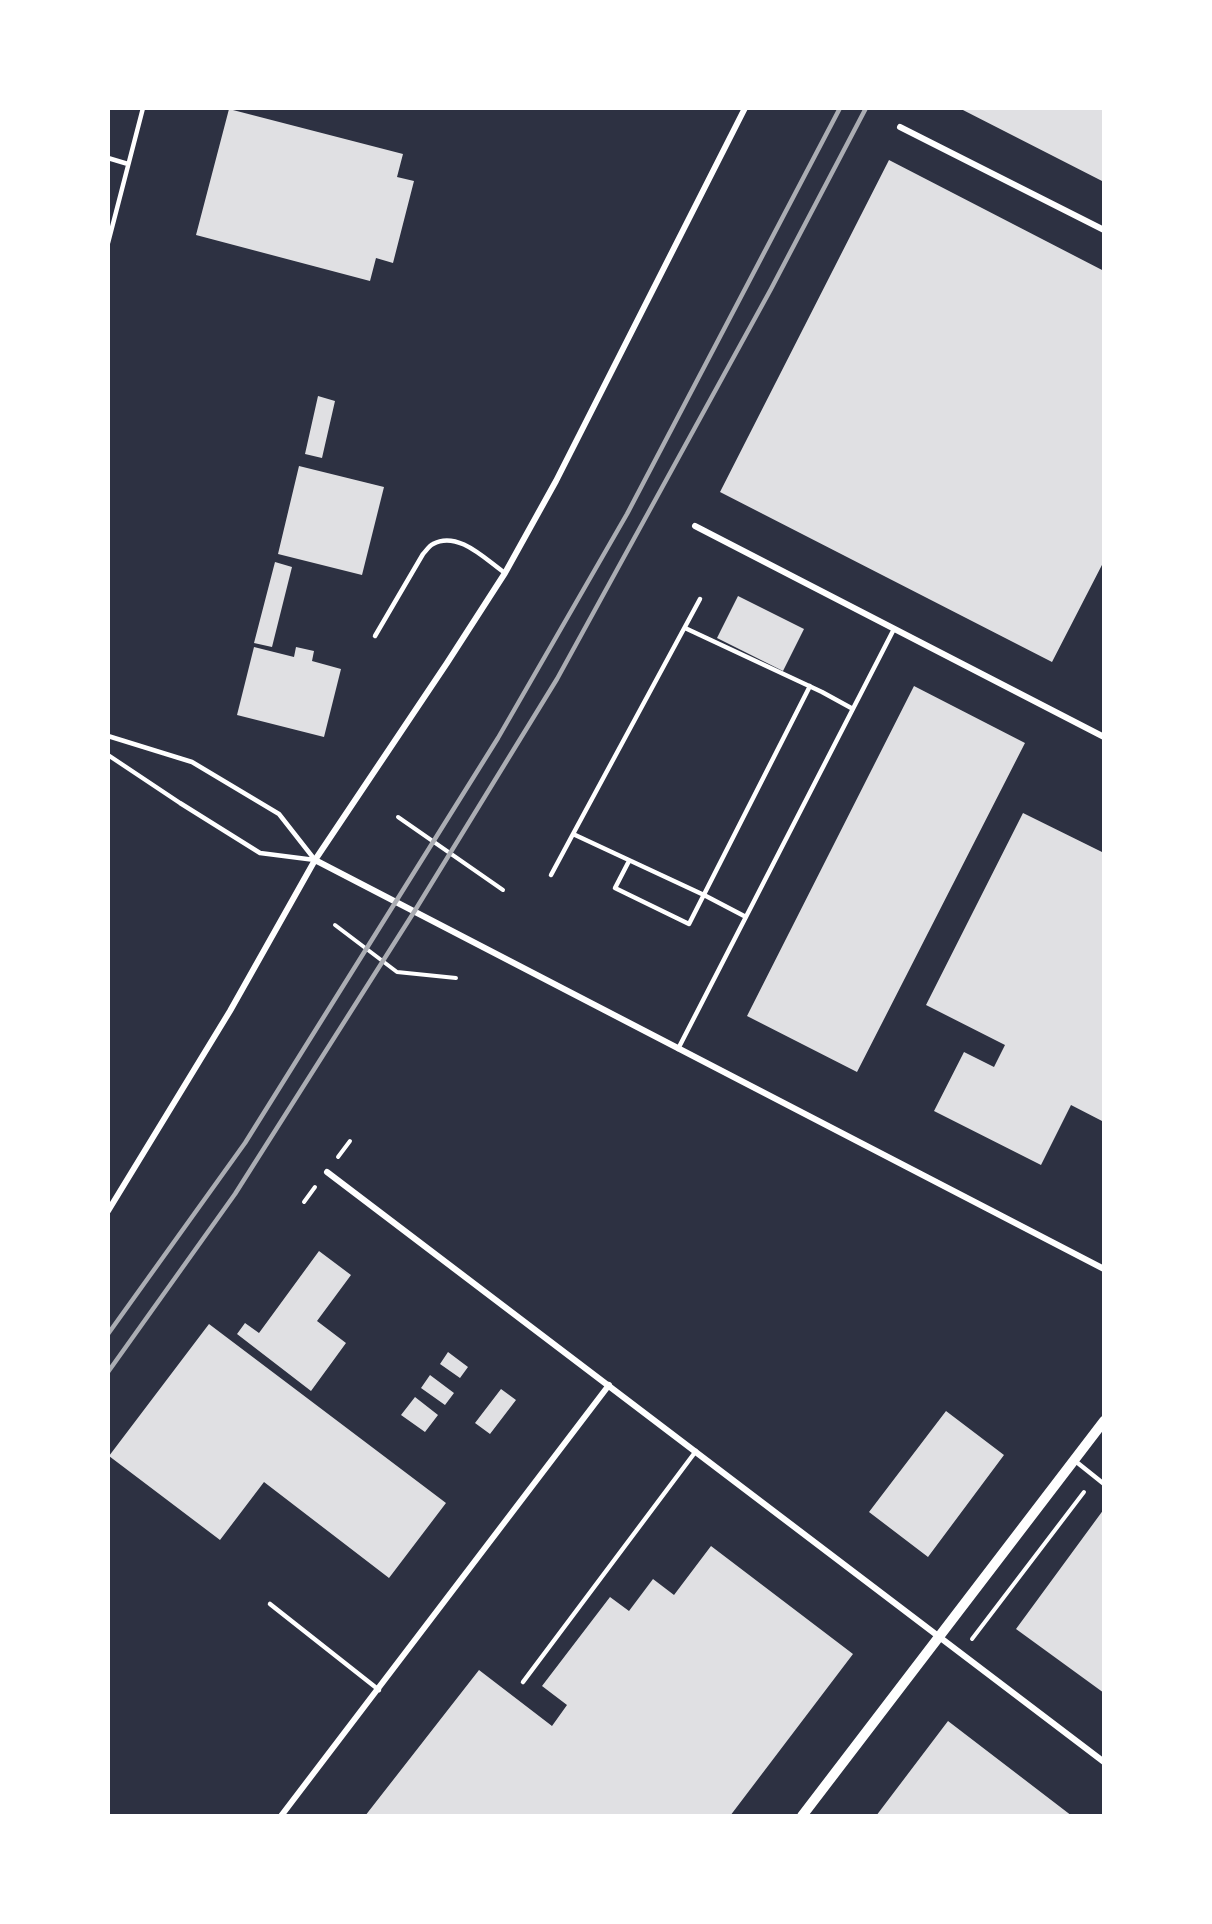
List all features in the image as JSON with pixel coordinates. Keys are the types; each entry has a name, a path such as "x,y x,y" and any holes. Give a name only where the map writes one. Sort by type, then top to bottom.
{"street":[{"path":"108,1211 230,1011 315,860 505,573 556,481 745,108"},
{"path":"900,127 1104,230"},
{"path":"695,526 1104,737"},
{"path":"315,860 1104,1269"},
{"path":"327,1172 1104,1762"},
{"path":"281,1816 609,1385"},
{"path":"802,1816 1104,1421"}],"lane":[{"path":"108,243 143,108"},
{"path":"108,159 128,164"},
{"path":"375,636 423,554 433,544 451,540 464,544 505,573"},
{"path":"551,875 700,599"},
{"path":"685,628 810,686 853,710"},
{"path":"678,1049 894,629"},
{"path":"629,861 615,888 689,924 810,686"},
{"path":"108,736 192,762 279,814 315,860"},
{"path":"108,755 260,853 315,860"},
{"path":"573,834 746,917"},
{"path":"523,1682 696,1451"},
{"path":"1074,1460 1104,1484"},
{"path":"270,1604 379,1690"}],"path":[{"path":"398,817 503,891"},
{"path":"335,925 397,972 456,978"},
{"path":"961,1654 1095,1477"}],"building":[{"path":"959,108 1104,108 1104,182"},
{"path":"229,109 403,154 397,177 414,181 393,263 376,258 370,281 196,235"},
{"path":"889,160 1104,271 1104,561 1052,662 720,492"},
{"path":"318,396 335,401 322,458 305,454"},
{"path":"299,466 384,487 362,575 278,554"},
{"path":"275,562 292,567 272,647 254,643"},
{"path":"738,596 804,629 783,671 717,638"},
{"path":"254,647 294,657 296,647 314,651 312,661 341,669 324,737 237,715"},
{"path":"914,686 1025,743 857,1072 747,1016"},
{"path":"1023,813 1102,852 1104,848 1104,1122 1071,1105 1041,1165 934,1111 964,1052 994,1067 1005,1045 926,1005"},
{"path":"319,1251 351,1275 317,1321 346,1343 311,1391 237,1334 245,1323 259,1333"},
{"path":"209,1324 446,1503 389,1578 264,1482 220,1540 109,1456"},
{"path":"448,1352 468,1367 460,1378 440,1364"},
{"path":"430,1375 454,1393 445,1405 421,1388"},
{"path":"501,1389 516,1400 490,1434 475,1423"},
{"path":"415,1397 438,1415 425,1432 401,1415"},
{"path":"946,1411 1004,1455 928,1557 869,1512"},
{"path":"1104,1509 1104,1693 1016,1629"},
{"path":"711,1546 853,1654 730,1816 365,1816 479,1670 552,1726 567,1705 542,1686 610,1597 629,1611 653,1579 674,1595"},
{"path":"948,1721 1072,1816 876,1816"}],"railway":[{"path":"108,1334 245,1143 498,738 627,514 840,108"},
{"path":"108,1372 235,1194 414,912 557,679 771,289 866,108"}]}
